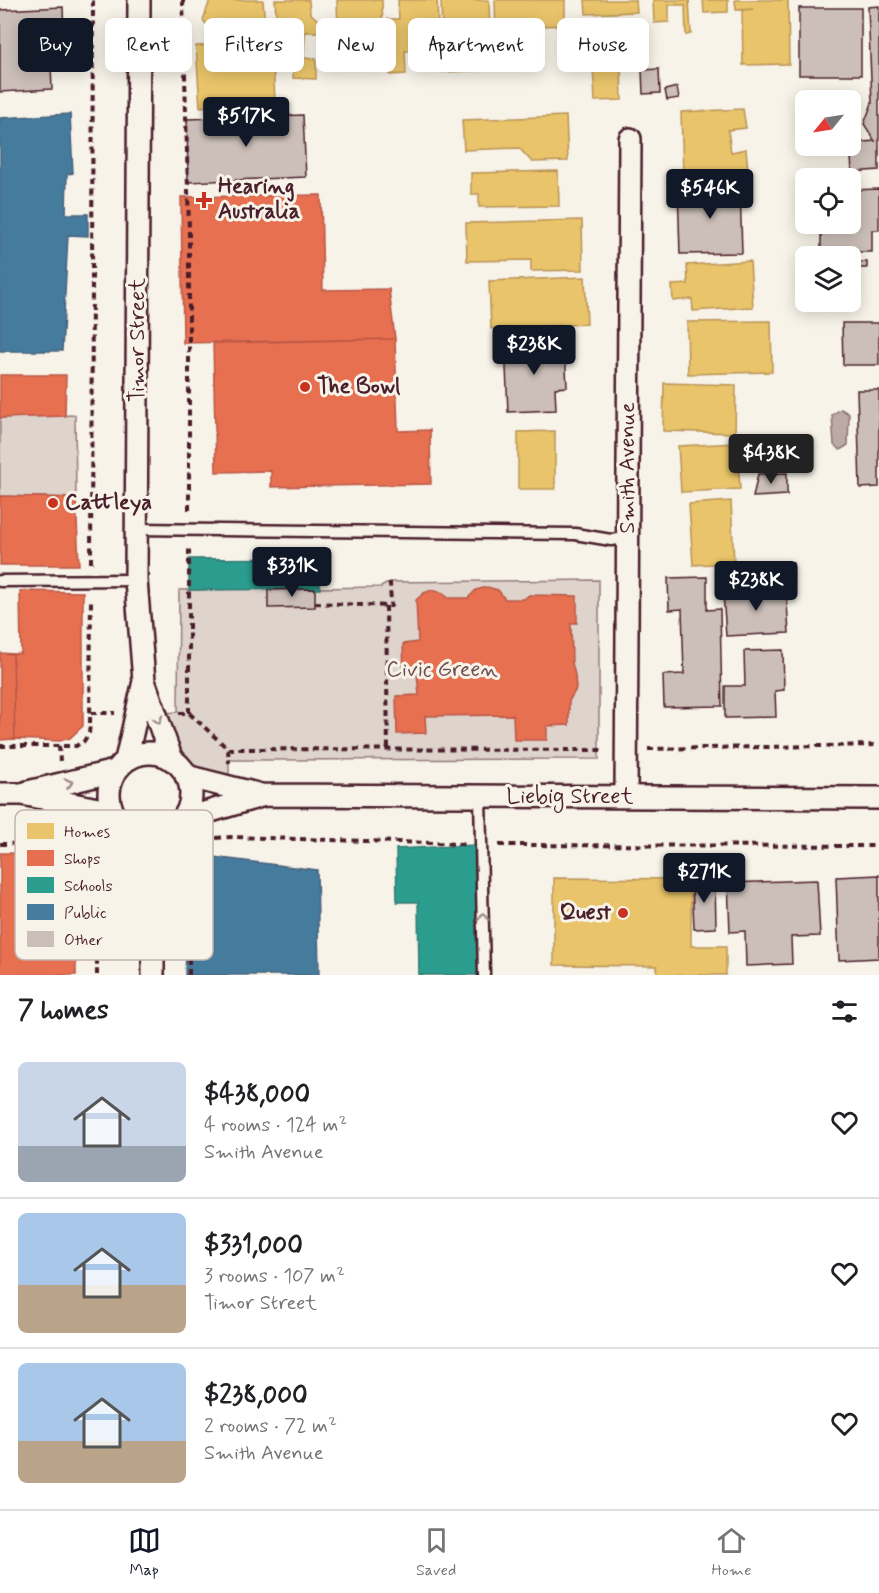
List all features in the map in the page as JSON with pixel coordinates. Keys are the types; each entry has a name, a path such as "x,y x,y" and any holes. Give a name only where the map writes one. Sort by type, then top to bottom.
{"street":[{"name":"Timor Street","path":"139,0 136,580 144,681 172,760"},
{"name":"Smith Avenue","path":"626,797 630,139"},
{"name":"Timor Street","path":"121,766 144,681"},
{"path":"22,794 121,766 137,755 161,754 183,769 186,776 190,799 184,810"},
{"path":"115,810 109,791 121,766"},
{"name":"Liebig Street","path":"186,776 261,795 878,800"},
{"path":"0,794 22,794 86,810"},
{"name":"Liebig Street","path":"213,811 261,795"}],"lane":[{"path":"136,529 575,534 611,540 627,538"},
{"path":"0,581 136,580"},
{"path":"480,797 484,975"}],"path":[{"path":"0,746 76,746 84,741 89,733 92,713 93,0"},
{"path":"183,0 189,229 189,713 228,749 626,750 879,745"},
{"path":"315,603 391,606 390,582"},
{"path":"386,606 388,751"},
{"path":"213,838 481,845 879,846"},
{"path":"0,844 15,844"},
{"path":"189,960 189,975"}],"green space":[{"path":"75,415 76,498 0,496 0,418"},
{"name":"Civic Green","path":"599,580 599,759 229,760 229,776 189,767 177,752 165,713 178,712 179,590 381,587 390,582"}],"shaded area":[{"path":"841,409 849,414 848,445 840,450 834,445 832,415"}],"building: Homes":[{"path":"210,0 263,0 264,18 204,18 203,20"},
{"path":"275,0 309,0 310,13 316,18 316,32 305,32 304,58 304,18 276,18"},
{"path":"337,0 382,0 382,18 338,18"},
{"path":"398,0 437,0 438,18 408,18 408,51 405,51 406,74 390,75 390,72 396,72 396,19 399,19"},
{"path":"441,0 489,0 490,18 442,18"},
{"path":"495,0 565,0 565,18 557,18 557,25 545,26 545,18 496,18"},
{"path":"585,0 636,0 637,12 586,14"},
{"path":"653,0 689,0 691,34 686,35 685,5 669,5 669,22 654,23"},
{"path":"703,0 728,0 728,12 704,13"},
{"path":"735,0 788,0 789,64 743,65 742,10 753,9 736,10"},
{"path":"196,46 204,46 204,72 274,72 275,101 200,107"},
{"path":"304,58 316,59 316,79 293,78 293,72 304,72"},
{"path":"593,72 621,72 622,100 595,101"},
{"path":"743,109 746,128 728,130 731,152 746,149 748,171 683,175 681,112"},
{"path":"566,116 568,161 532,162 519,148 464,150 462,120"},
{"path":"558,171 559,206 479,207 479,194 471,194 471,173"},
{"path":"582,220 583,270 531,271 531,260 467,261 466,223"},
{"path":"750,261 753,307 693,311 692,299 673,301 672,285 688,284 687,265"},
{"path":"585,277 587,324 491,329 489,281"},
{"path":"771,321 772,372 688,374 687,322"},
{"path":"664,383 736,385 735,433 663,431"},
{"path":"555,431 555,489 518,489 518,432"},
{"path":"737,443 740,489 681,492 678,446"},
{"path":"731,501 734,563 693,565 689,504"},
{"name":"Quest","path":"554,878 691,879 691,946 726,946 726,975 657,975 657,966 554,965"}],"building: Shops":[{"path":"321,195 323,290 389,289 395,339 183,343 181,197"},
{"name":"The Bowl","path":"395,339 398,431 430,430 431,484 271,487 271,471 216,472 213,343"},
{"path":"0,375 66,375 65,416 0,418"},
{"path":"0,496 76,498 79,565 0,565"},
{"path":"487,587 498,590 505,599 524,599 529,595 577,596 577,623 571,623 572,663 576,689 569,701 569,725 547,726 547,740 514,740 513,715 425,716 426,733 397,734 396,696 419,695 417,674 404,675 403,644 418,642 416,600 432,590 443,593 448,598 468,598 476,590"},
{"path":"20,591 83,592 83,726 70,738 60,741 15,739 13,654 21,653"},
{"path":"0,653 13,654 15,739 0,740"},
{"path":"0,853 15,853 15,960 76,960 76,975 0,975"}],"building: Schools":[{"path":"319,558 320,589 189,590 189,559"},
{"path":"475,845 480,975 419,975 418,902 397,902 396,849"}],"building: Public":[{"path":"70,114 73,173 67,174 66,214 88,214 88,236 68,235 62,351 0,351 0,118"},
{"path":"213,857 317,870 319,975 185,975 186,960 213,960"}],"building: Other":[{"path":"879,6 879,170 861,171 861,168 852,168 851,156 861,156 861,142 875,141 864,124 872,103 868,7"},
{"path":"63,7 63,18 18,18 18,72 51,72 52,89 0,92 0,10"},
{"path":"799,8 861,8 861,75 799,75"},
{"path":"659,69 660,93 643,94 642,72 649,72 649,70"},
{"path":"677,87 679,98 667,100 665,90"},
{"path":"303,115 306,177 188,182 187,119"},
{"path":"740,187 742,253 680,254 678,188"},
{"path":"879,189 879,230 872,230 872,252 861,252 861,246 821,246 821,234 861,234 861,190"},
{"path":"861,262 867,262 867,268 861,268"},
{"path":"842,323 879,323 879,365 843,365"},
{"path":"557,342 557,350 565,350 567,387 555,388 556,410 508,412 505,344"},
{"path":"857,390 879,390 879,487 860,488"},
{"path":"787,473 787,495 753,497 758,474"},
{"path":"734,563 793,563 793,579 734,578"},
{"path":"707,577 707,610 720,609 722,706 664,707 663,675 684,674 682,609 669,610 668,578"},
{"path":"786,588 789,633 726,636 723,593"},
{"path":"315,589 315,607 268,608 268,590"},
{"path":"783,650 784,690 775,691 776,717 725,718 725,686 745,686 744,651"},
{"path":"879,875 879,958 839,960 836,877"},
{"path":"715,880 716,928 694,929 692,881"},
{"path":"817,880 820,936 791,937 792,964 746,966 745,931 730,932 728,883"}],"place":[{"name":"Hearing Australia","path":"204,200"},
{"name":"The Bowl","path":"305,387"},
{"name":"Cattleya","path":"53,503"},
{"name":"Quest","path":"623,913"}]}
